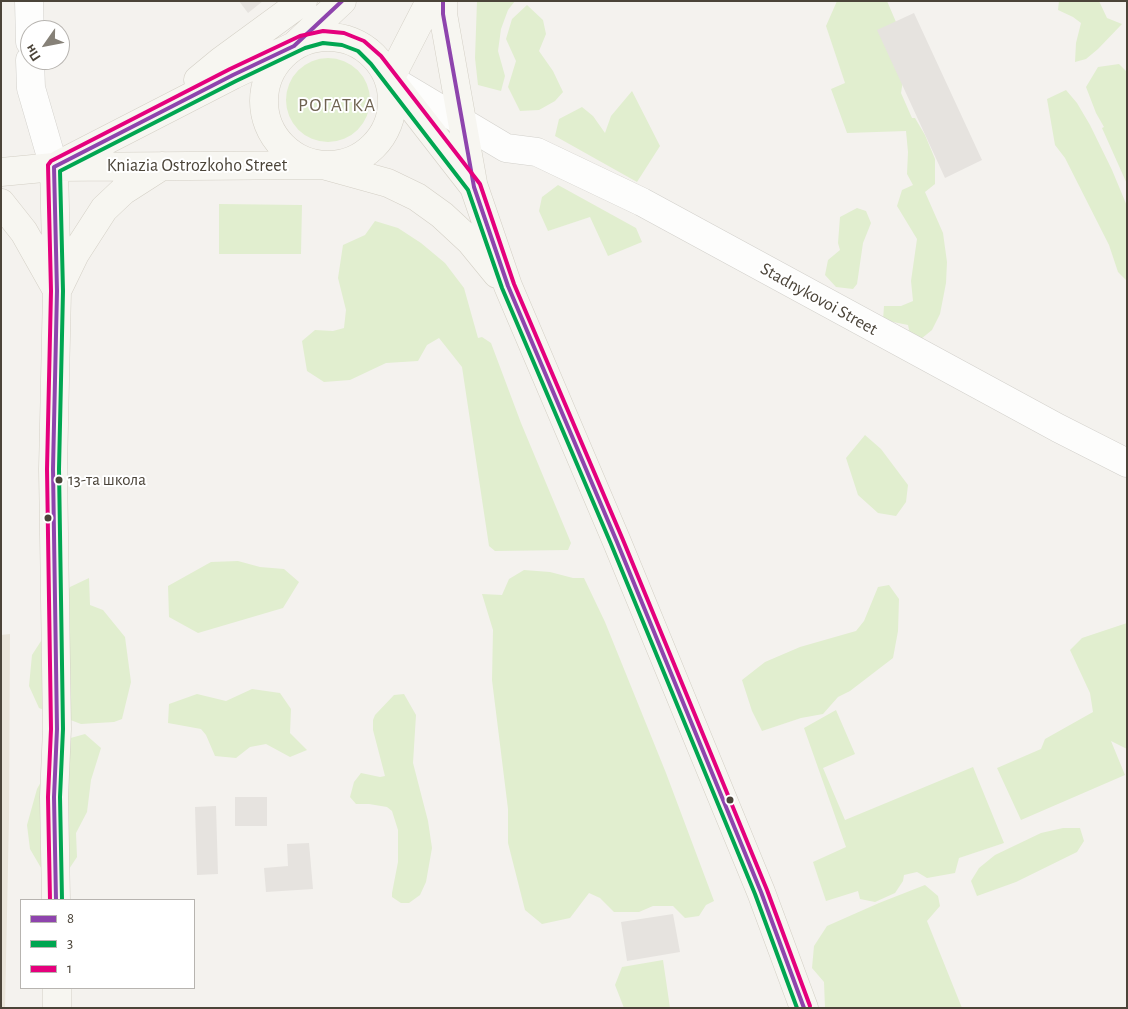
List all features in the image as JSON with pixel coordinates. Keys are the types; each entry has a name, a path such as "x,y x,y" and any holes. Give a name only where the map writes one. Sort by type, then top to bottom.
{"main road":[{"path":"156,115 221,61 303,1"},
{"path":"342,1 279,60 269,77 264,96 266,116 273,135 286,150 304,160 388,183 417,197 442,215 470,241 508,286"},
{"path":"323,165 343,164 362,156 377,143 387,126 390,116 392,96 390,79 430,1"},
{"path":"443,1 443,14 474,187 508,286 617,542 757,883 804,1008"},
{"path":"56,899 54,796 56,719 52,469 57,291 54,167 233,75 303,42 323,37 343,39 369,52 474,187"},
{"name":"Kniazia Ostrozkoho Street","path":"1,172 54,167 323,165"},
{"path":"57,291 79,247 104,209 123,191 162,166"},
{"path":"1,204 24,232 57,291"},
{"path":"57,989 57,1008"}],"street":[{"path":"29,1 29,20"},
{"path":"30,70 31,88 54,167"},
{"path":"390,79 462,122"},
{"name":"Stadnykovoi Street","path":"462,122 506,148 537,152 642,202 1050,424 1127,462"}],"shaded area":[{"path":"239,1 263,1 248,13"},
{"path":"914,13 982,160 945,178 877,30"},
{"path":"10,634 5,1008 1,1008 1,635"},
{"path":"235,797 267,797 267,826 235,826"},
{"path":"216,806 218,874 197,875 195,807"},
{"path":"309,843 313,889 266,892 264,868 288,866 287,844"},
{"path":"673,914 680,952 627,961 621,922"}],"green space":[{"path":"477,1 515,1 508,10 501,29 498,51 505,76 501,91 478,85 475,58"},
{"path":"837,1 887,1 908,50 901,93 912,118 915,118 925,135 935,159 935,184 925,192 943,233 947,262 946,283 940,314 932,330 916,343 911,339 908,325 883,320 884,306 901,306 913,301 911,281 917,239 897,206 902,190 913,185 907,174 908,152 906,131 847,133 831,89 845,83 826,26"},
{"path":"1059,1 1099,1 1107,18 1122,24 1086,59 1075,62 1076,43 1081,23 1058,10"},
{"path":"527,5 543,20 546,34 539,51 553,71 563,92 555,101 539,110 520,111 508,87 516,61 506,39 512,19"},
{"path":"328,58 344,61 358,70 367,84 370,100 367,116 358,130 344,139 328,142 312,139 298,130 289,116 286,100 289,84 298,70 312,61"},
{"path":"1119,64 1127,72 1127,184 1086,87 1098,67"},
{"path":"1066,90 1077,103 1090,125 1127,206 1127,281 1118,272 1109,245 1065,158 1055,145 1047,99"},
{"path":"632,91 660,146 637,182 555,136 559,119 582,107 593,116 605,133 611,116"},
{"path":"558,185 636,228 642,242 608,256 590,217 548,231 539,211 542,197"},
{"path":"219,204 302,205 301,254 219,254"},
{"path":"857,208 866,211 871,223 863,243 857,284 853,289 836,287 825,275 828,260 840,250 838,243 840,217"},
{"path":"375,221 398,228 421,243 445,263 464,288 478,338 482,337 491,343 521,423 571,543 568,550 495,551 489,546 462,367 439,338 427,345 418,361 386,363 350,380 324,382 307,371 302,341 315,330 333,331 344,328 346,310 338,278 343,245 365,235"},
{"path":"865,435 881,449 908,485 906,502 896,516 878,513 858,495 846,458"},
{"path":"238,561 260,567 284,569 299,582 283,608 198,633 169,617 168,586 211,562"},
{"path":"524,570 584,578 605,622 666,773 714,901 706,905 699,916 685,918 673,906 653,906 639,912 614,912 600,898 589,893 570,918 542,924 525,910 508,843 508,809 492,680 493,630 482,594 502,595 509,579"},
{"path":"89,578 90,605 103,610 125,637 131,682 122,719 114,722 81,724 39,708 29,686 32,655 52,624 70,587"},
{"path":"889,585 899,599 898,631 893,658 850,691 838,697 823,714 801,718 762,731 752,711 742,680 765,662 800,647 856,631 864,621 878,587"},
{"path":"1127,623 1127,749 1111,741 1125,775 1021,820 997,768 1041,749 1045,739 1093,712 1090,693 1070,650 1082,638"},
{"path":"252,689 280,693 291,709 290,733 307,750 290,757 266,744 250,747 236,758 215,756 206,735 201,729 168,723 169,704 197,694 226,701"},
{"path":"404,694 416,715 413,763 428,821 432,848 426,882 420,895 409,903 401,903 392,897 398,862 398,830 392,811 387,807 356,804 350,797 354,782 361,773 380,777 385,776 373,730 373,720 375,715 394,695"},
{"path":"836,710 855,754 823,768 845,820 973,767 1004,843 959,858 955,873 927,878 917,872 904,875 903,881 895,893 875,902 860,899 858,891 826,901 813,862 846,847 804,728"},
{"path":"85,734 101,748 91,780 87,812 76,833 77,857 63,878 44,873 30,849 27,825 37,789 60,741"},
{"path":"1063,828 1080,828 1084,841 1077,852 1016,882 977,896 971,881 979,868 995,855 1041,833"},
{"path":"925,885 938,896 940,906 927,921 962,1008 825,1008 824,982 812,968 814,946 827,926"},
{"path":"663,960 670,1008 624,1008 615,985 622,967"}],"transit line":[{"name":"8","path":"56,899 54,797 57,729 53,469 57,291 54,167 233,75 294,46 342,1"},
{"name":"8","path":"443,1 443,14 474,187 508,286 617,542 761,892 804,1008"},
{"name":"1","path":"50,899 48,797 51,729 47,469 51,291 48,165 51,161 230,69 300,36 323,31 344,33 364,41 381,56 480,184 514,284 623,540 767,890 810,1006"},
{"name":"3","path":"62,899 60,797 63,729 59,469 63,291 60,171 305,48 323,43 342,45 358,51 371,64 468,190 502,288 611,544 755,894 797,1008"}],"place":[{"name":"13-та школа","path":"59,480"}],"district":[{"name":"РОГАТКА","path":"337,105"}]}
